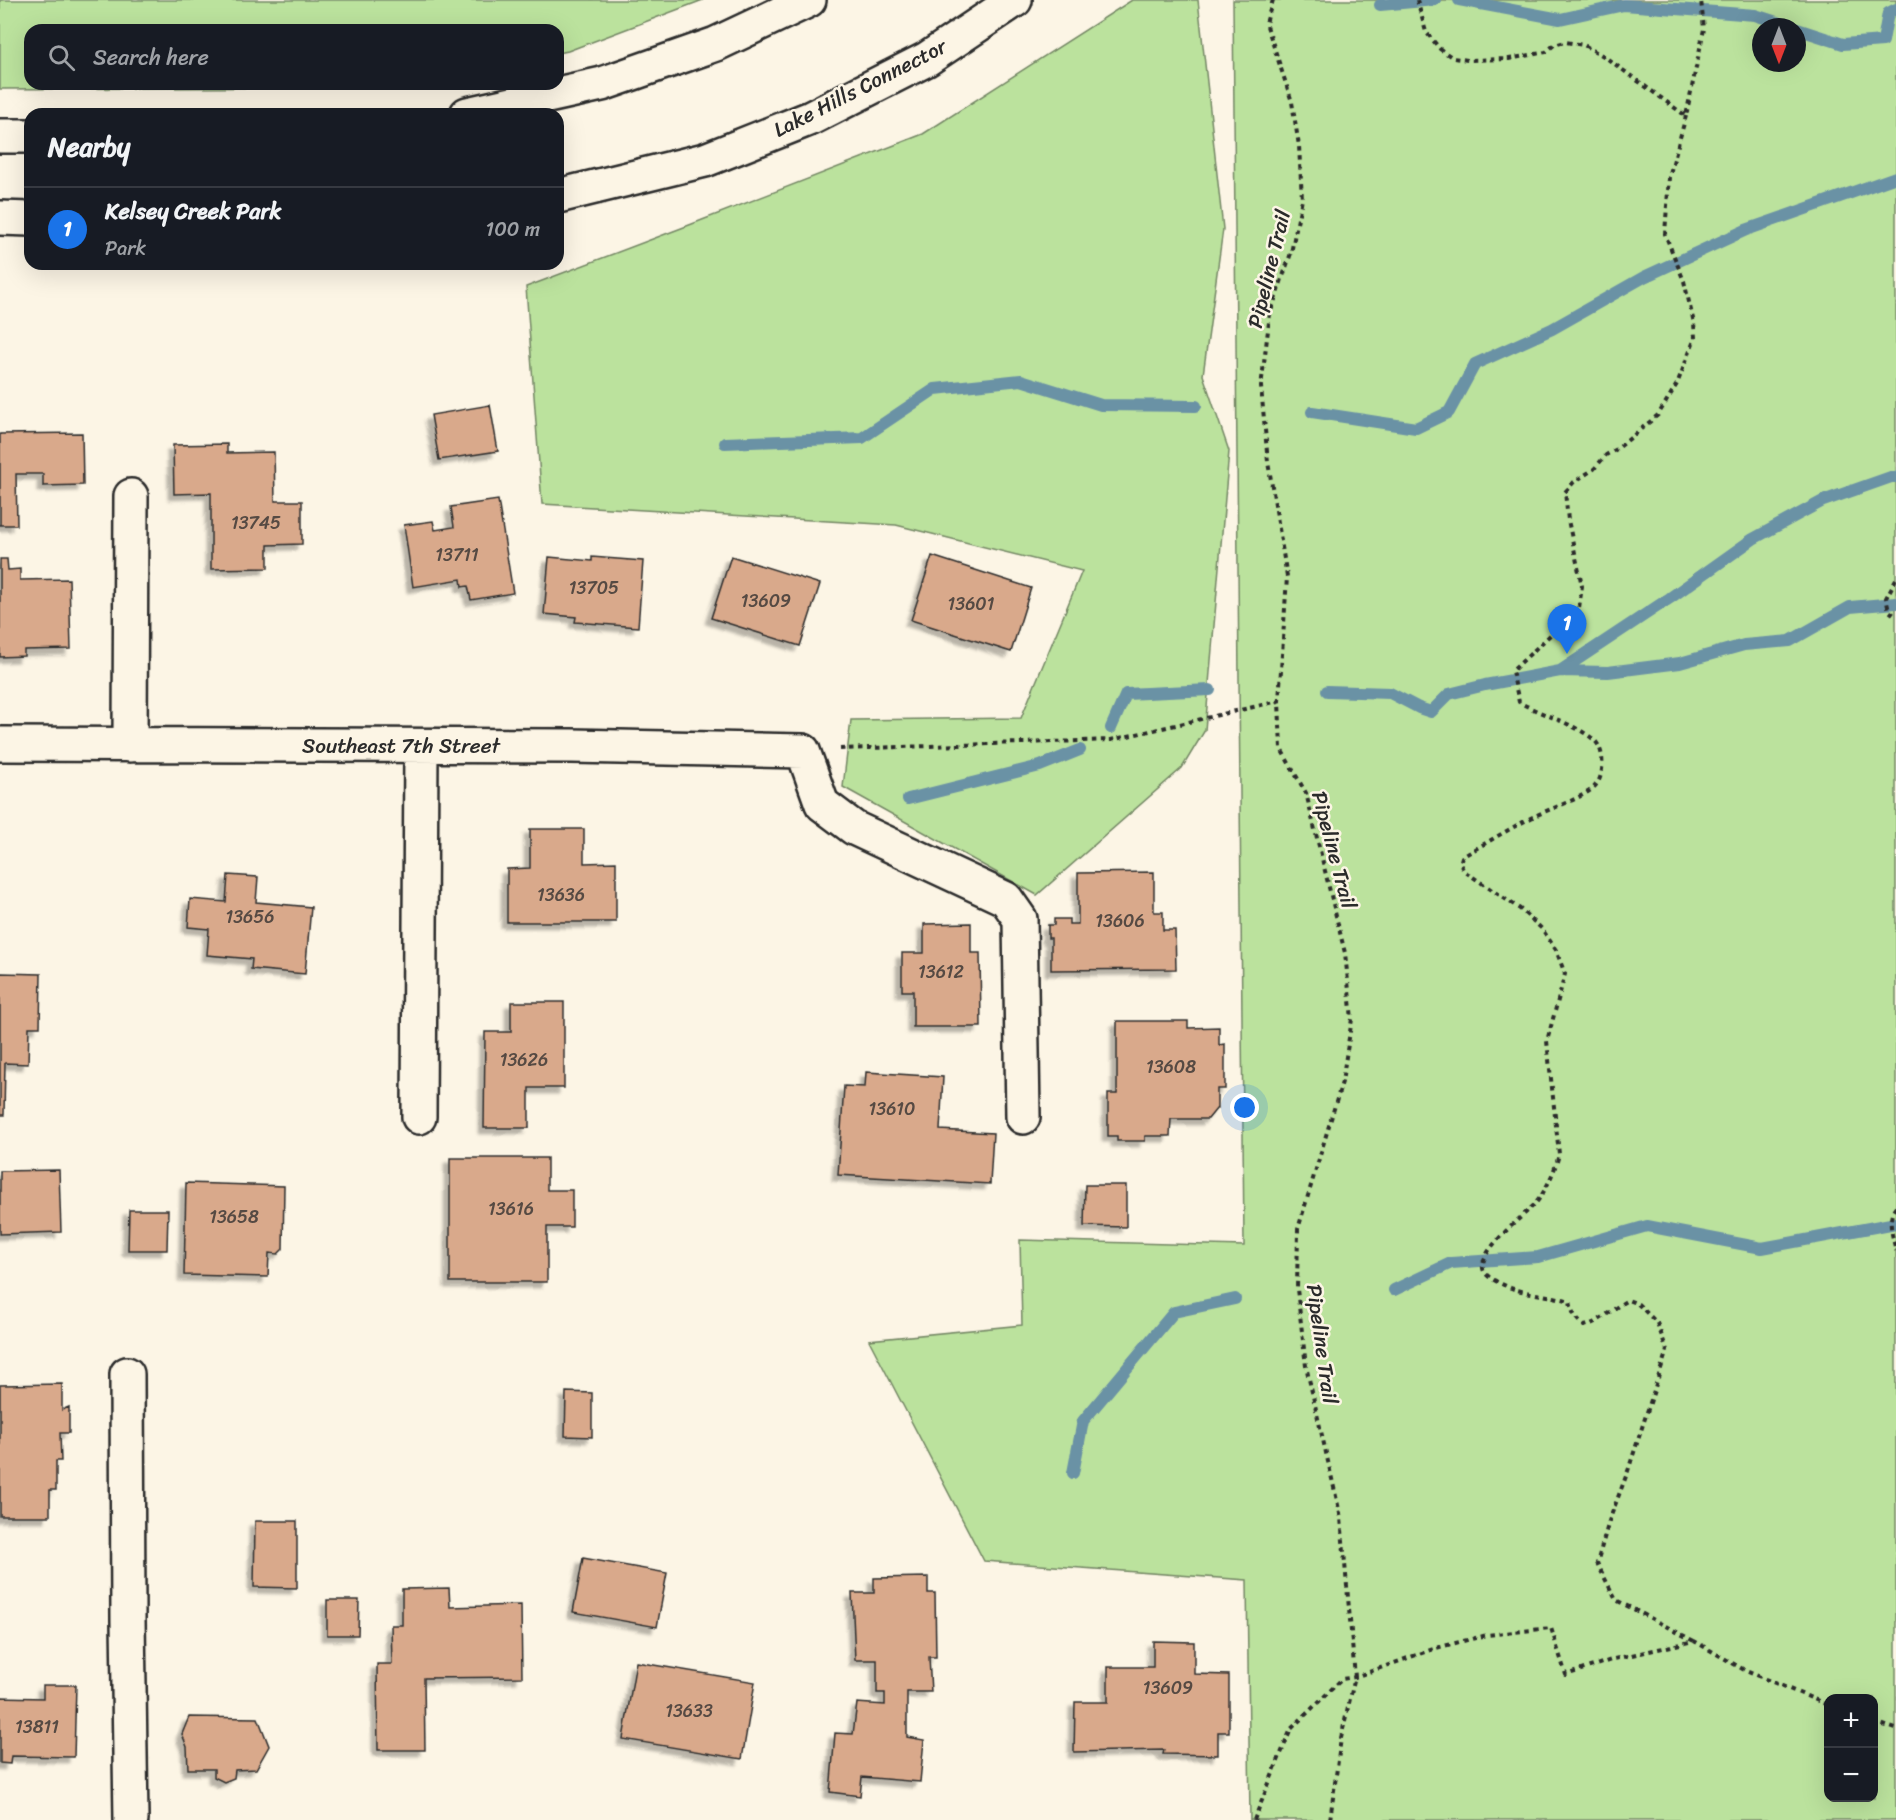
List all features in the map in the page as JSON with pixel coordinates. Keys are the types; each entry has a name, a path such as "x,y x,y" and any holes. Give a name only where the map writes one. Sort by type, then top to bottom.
{"main road":[{"path":"494,108 602,84 716,44 809,0"},
{"name":"Lake Hills Connector","path":"564,195 705,160 811,118 927,58 1015,0"},
{"path":"0,136 24,136"},
{"path":"0,218 24,219"},
{"path":"130,745 131,496"},
{"name":"Southeast 7th Street","path":"0,744 803,751"},
{"path":"419,1117 421,746"},
{"path":"803,751 822,804 854,828 1006,899 1020,919 1023,1117"},
{"path":"127,1374 131,1820"}],"path":[{"name":"Pipeline Trail","path":"1273,0 1266,24 1292,102 1299,146 1302,199 1291,253 1270,314 1261,387 1268,462 1287,577 1279,701 1281,749 1306,793 1345,953 1352,1019 1342,1082 1298,1229 1296,1289 1306,1366 1341,1518 1355,1677 1341,1738 1330,1820"},
{"path":"1417,0 1426,32 1440,48 1453,58 1468,60 1509,58 1546,52 1554,45 1565,42 1584,45 1605,57 1686,116"},
{"path":"1700,0 1704,29 1686,116 1670,177 1665,234 1684,281 1694,323 1695,338 1677,384 1658,415 1617,449 1606,455 1594,469 1574,482 1565,492 1568,520 1582,586 1579,608 1512,671 1519,702 1540,714 1573,726 1595,740 1603,759 1600,777 1595,786 1462,857 1460,864 1464,871 1520,909 1542,929 1556,950 1565,974 1547,1041 1559,1154 1556,1167 1537,1202 1484,1255 1483,1267 1486,1274 1512,1288 1552,1295 1570,1301 1571,1311 1584,1326 1595,1324 1628,1300 1638,1304 1657,1323 1667,1350 1628,1471 1608,1521 1597,1563 1616,1600 1746,1671 1824,1703"},
{"path":"1896,579 1886,598 1889,611 1896,616"},
{"path":"803,751 1111,740 1279,701"},
{"path":"1896,1207 1891,1213 1891,1229 1896,1251"},
{"path":"1254,1820 1291,1729 1342,1679 1355,1677 1436,1648 1487,1635 1551,1628 1566,1675 1614,1659 1694,1641"},
{"path":"1878,1723 1896,1729"}],"green space":[{"path":"0,0 703,0 564,52 564,24 24,24 24,89 0,89"},
{"path":"1132,0 1198,0 1223,229 1203,375 1229,451 1205,730 1182,768 1037,895 843,787 851,720 1021,718 1082,571 896,525 542,504 526,287 923,134"},
{"path":"1233,0 1896,0 1896,1820 1250,1820 1247,1580 984,1561 869,1340 1022,1325 1020,1240 1244,1246"}],"building":[{"path":"490,405 498,451 439,460 431,415"},
{"path":"82,433 83,485 43,486 43,474 16,474 17,525 0,525 0,434"},
{"path":"227,444 227,453 274,452 275,501 302,501 302,544 268,545 268,568 211,569 211,493 174,494 173,445"},
{"path":"498,500 513,593 471,600 468,586 462,587 461,579 413,587 404,525 433,521 435,530 454,527 451,507"},
{"path":"731,556 820,584 800,646 711,618"},
{"path":"932,556 1031,588 1011,652 911,620"},
{"path":"549,557 592,561 592,557 643,561 638,627 575,622 576,617 544,614"},
{"path":"0,559 7,559 8,570 20,569 20,580 69,579 71,649 24,650 24,656 0,657"},
{"path":"530,829 584,829 584,863 616,862 616,922 507,922 507,869 530,868"},
{"path":"1154,872 1154,912 1163,912 1163,930 1175,930 1176,969 1051,970 1051,938 1048,938 1048,925 1054,925 1054,919 1069,919 1069,924 1078,924 1078,873"},
{"path":"228,875 258,877 256,902 311,907 305,974 251,969 252,959 207,955 209,929 188,927 190,899 226,902"},
{"path":"971,923 971,953 980,953 981,1027 913,1027 913,991 902,991 902,953 924,953 924,924"},
{"path":"0,973 41,974 40,1027 29,1027 28,1064 5,1063 4,1115 0,1115"},
{"path":"511,1002 564,1002 564,1088 529,1088 529,1128 484,1128 485,1032 511,1032"},
{"path":"1117,1021 1188,1021 1188,1028 1219,1027 1219,1045 1225,1044 1225,1089 1217,1089 1217,1108 1208,1119 1171,1119 1170,1136 1145,1136 1145,1141 1117,1141 1117,1136 1108,1136 1108,1094 1117,1094"},
{"path":"866,1072 943,1077 940,1130 993,1133 990,1184 838,1175 844,1086 865,1087"},
{"path":"450,1158 547,1158 547,1190 572,1190 572,1227 547,1227 547,1282 450,1282"},
{"path":"59,1170 61,1232 0,1234 0,1171"},
{"path":"186,1183 284,1186 283,1249 278,1254 269,1253 268,1277 184,1275"},
{"path":"1085,1185 1126,1185 1126,1227 1084,1226"},
{"path":"129,1210 168,1210 167,1250 128,1250"},
{"path":"62,1384 62,1410 69,1407 69,1433 60,1433 61,1461 56,1461 56,1490 50,1490 50,1516 0,1516 0,1385"},
{"path":"566,1392 592,1393 592,1437 565,1436"},
{"path":"255,1521 297,1521 297,1588 254,1587"},
{"path":"583,1558 667,1573 657,1627 573,1612"},
{"path":"928,1577 928,1593 935,1593 936,1657 929,1657 931,1692 907,1692 907,1737 924,1740 920,1782 862,1777 860,1796 830,1792 835,1733 853,1734 857,1703 885,1705 885,1693 877,1693 877,1660 855,1660 852,1593 874,1593 874,1578"},
{"path":"449,1588 450,1607 521,1605 522,1677 424,1678 425,1750 378,1750 377,1664 392,1664 391,1625 402,1625 402,1589"},
{"path":"327,1600 359,1600 358,1635 327,1635"},
{"path":"1153,1641 1194,1642 1194,1674 1229,1675 1229,1732 1218,1732 1218,1755 1163,1754 1164,1750 1074,1752 1075,1702 1108,1702 1108,1667 1153,1667"},
{"path":"636,1662 755,1682 742,1759 623,1739"},
{"path":"43,1685 76,1685 74,1757 11,1756 10,1764 0,1763 0,1697 43,1698"},
{"path":"189,1717 258,1718 269,1746 256,1769 235,1770 234,1778 224,1782 214,1777 214,1769 188,1769 187,1747 182,1734"}],"waterway":[{"path":"1380,5 1435,0"},
{"path":"1459,0 1560,19 1624,5 1755,15 1764,18"},
{"path":"1806,32 1843,44 1883,41 1888,13 1896,9"},
{"path":"1312,412 1416,428 1449,412 1475,364 1552,329 1644,277 1746,230 1896,177"},
{"path":"725,443 862,438 935,389 1021,380 1101,405 1196,406"},
{"path":"1560,671 1670,598 1753,539 1823,501 1896,477"},
{"path":"1327,691 1390,693 1431,712 1449,694 1485,685 1560,671 1608,672 1680,663 1744,645 1790,641 1850,607 1896,603"},
{"path":"1111,728 1126,694 1210,690"},
{"path":"908,799 1040,766 1080,750"},
{"path":"1394,1290 1451,1263 1538,1257 1647,1226 1762,1248 1896,1223"},
{"path":"1073,1473 1083,1421 1174,1312 1235,1299"}],"place":[{"name":"Kelsey Creek Park","path":"1567,654"}]}
